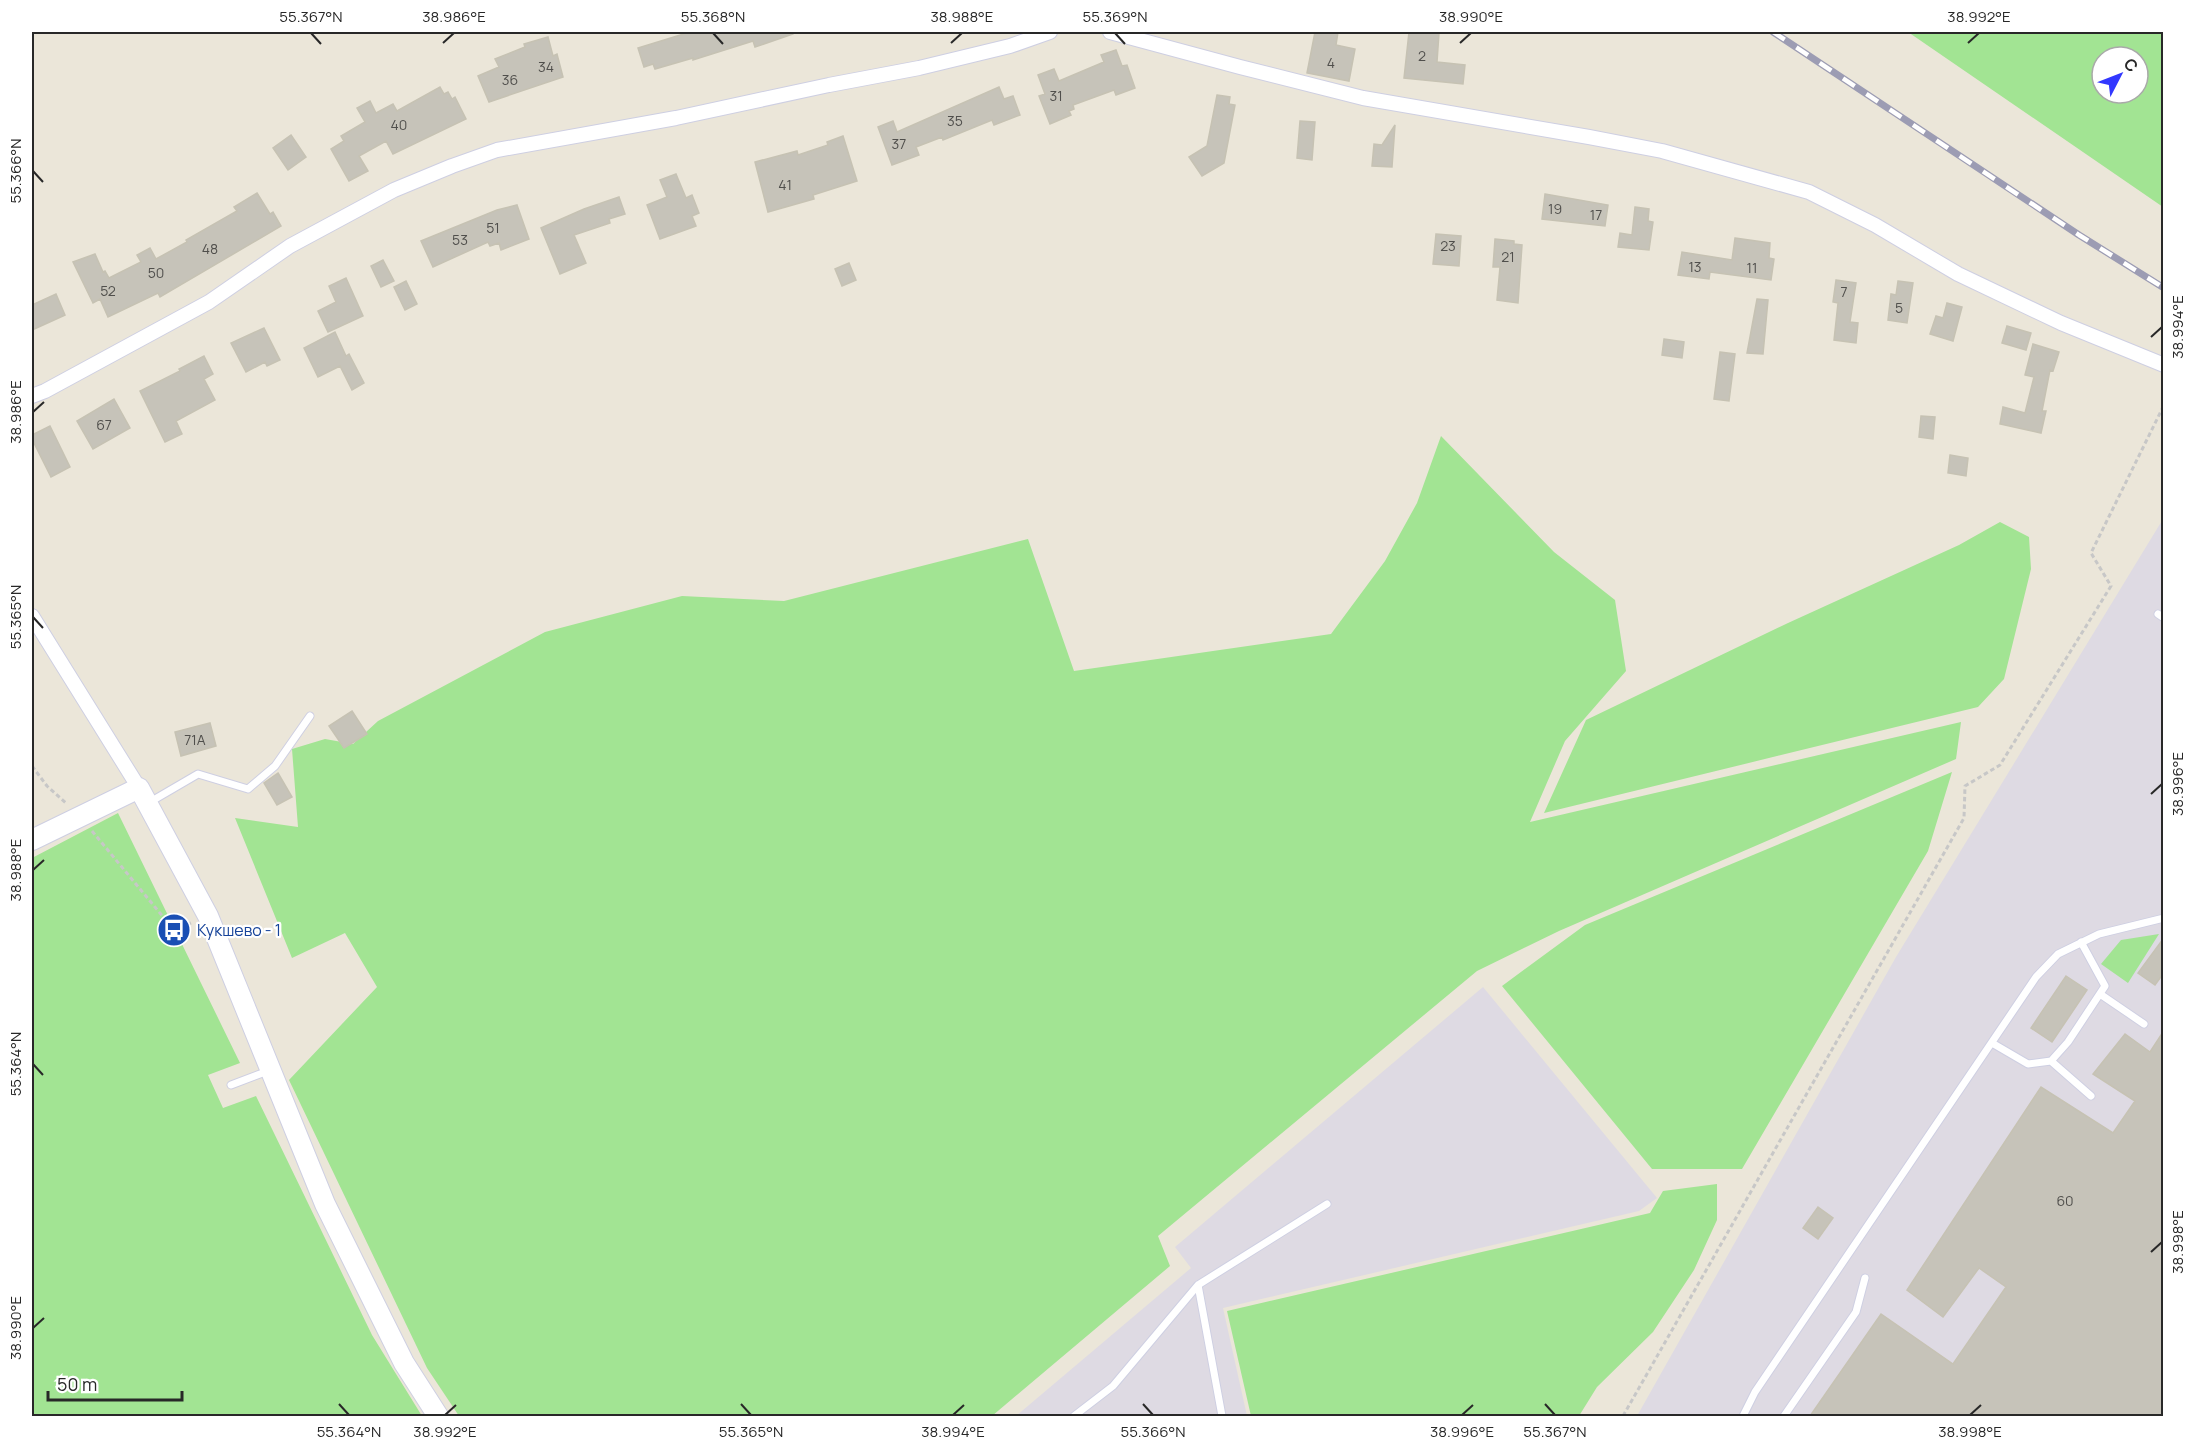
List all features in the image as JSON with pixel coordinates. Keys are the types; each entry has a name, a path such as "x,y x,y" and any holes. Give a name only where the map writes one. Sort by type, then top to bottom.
{"street":[{"path":"32,396 209,302 290,246 394,190 452,166 497,150 676,118 919,68 1010,46 1050,32"},
{"path":"1110,32 1363,98 1662,151 1809,192 1875,225 1958,274 2061,323 2163,365"},
{"path":"32,616 143,796 208,916 325,1204 404,1363 438,1416"},
{"path":"32,840 143,796"}],"lane":[{"path":"143,796 198,774 248,789 275,766 310,716"},
{"path":"1743,1416 1755,1392 2036,977 2058,954 2081,942 2099,934 2163,918"},
{"path":"1992,1043 2028,1064 2051,1061 2068,1042 2105,986 2081,942"},
{"path":"2100,994 2144,1024"},
{"path":"2051,1061 2091,1096"},
{"path":"231,1085 271,1070"},
{"path":"1074,1416 1113,1386 1198,1285 1327,1204"},
{"path":"1784,1416 1856,1312 1865,1278"},
{"path":"1198,1285 1222,1416"}],"path":[{"path":"1623,1416 1964,818 1965,786 2000,765 2111,586 2091,553 2163,405"},
{"path":"32,766 47,786 73,810"},
{"path":"97,837 174,930"}],"shaded area":[{"path":"2163,519 2163,1416 1637,1416 1896,957"},
{"path":"1483,987 1657,1198 1639,1211 1223,1308 1247,1416 1016,1416 1191,1268 1175,1247"}],"green space":[{"path":"1908,32 2163,32 2163,207"},
{"path":"1441,436 1554,552 1615,600 1626,671 1565,741 1530,822 1961,722 1956,759 1559,931 1477,971 1158,1236 1170,1266 992,1416 459,1416 427,1368 289,1080 377,987 345,933 292,958 235,818 298,827 292,749 325,739 353,744 378,721 545,632 682,596 784,601 1028,539 1074,671 1331,634 1385,561 1417,503"},
{"path":"2000,522 2029,537 2031,569 2004,679 1978,707 1544,813 1586,720 1788,623 1959,545"},
{"path":"1952,772 1928,851 1742,1169 1652,1169 1502,986 1585,925"},
{"path":"118,813 240,1063 208,1075 223,1108 256,1096 372,1335 422,1416 32,1416 32,858"},
{"path":"2159,934 2128,983 2101,964 2121,940"},
{"path":"1717,1184 1717,1220 1694,1270 1653,1332 1597,1387 1579,1416 1251,1416 1227,1311 1650,1213 1663,1191"}],"building":[{"path":"690,32 793,32 793,34 755,47 753,41 693,60 693,58 655,69 653,64 644,67 638,48"},
{"path":"1315,32 1338,32 1336,45 1355,49 1349,81 1307,73"},
{"path":"1409,32 1439,33 1437,62 1465,65 1463,84 1404,78"},
{"path":"548,37 553,56 557,54 563,77 489,102 478,76 499,67 495,59 525,47 524,44"},
{"path":"1116,50 1122,66 1127,65 1135,88 1116,95 1114,90 1073,105 1074,109 1069,111 1071,115 1050,124 1039,96 1045,94 1038,75 1054,69 1059,81 1104,62 1101,55"},
{"path":"440,87 444,94 448,92 452,99 455,97 466,119 393,154 386,141 359,156 368,171 349,181 331,149 344,141 341,136 365,122 357,108 370,101 376,113 393,104 397,111"},
{"path":"999,87 1004,99 1013,96 1020,115 994,125 992,120 943,140 942,137 916,147 919,155 892,165 878,127 893,121 897,132"},
{"path":"1217,95 1230,97 1229,104 1235,105 1224,163 1202,176 1189,157 1207,146"},
{"path":"1300,121 1315,122 1312,160 1297,158"},
{"path":"1395,125 1392,167 1372,166 1374,144 1382,145"},
{"path":"291,135 306,157 288,170 273,148"},
{"path":"843,136 857,181 813,195 814,199 768,212 755,162 797,151 798,155 828,145 827,142"},
{"path":"676,174 686,198 692,195 699,213 692,216 696,226 660,239 647,205 667,197 660,180"},
{"path":"257,193 270,214 273,212 281,226 160,297 158,293 108,317 100,299 93,303 73,262 95,254 103,272 105,271 109,278 141,262 137,255 150,248 156,259 187,242 186,240 237,211 234,207"},
{"path":"1545,194 1608,205 1605,226 1542,219"},
{"path":"619,197 625,214 609,219 610,223 574,235 586,263 560,274 541,228"},
{"path":"517,205 529,239 501,250 499,243 490,246 488,242 433,267 421,241 497,210"},
{"path":"1635,207 1649,209 1648,221 1653,222 1649,250 1618,247 1620,233 1632,235"},
{"path":"1436,234 1461,236 1459,266 1433,264"},
{"path":"1735,238 1770,243 1769,258 1774,259 1771,280 1710,272 1709,279 1678,275 1682,252 1732,260"},
{"path":"1495,239 1514,241 1514,244 1522,245 1518,303 1497,300 1500,267 1493,267"},
{"path":"383,260 394,281 381,287 371,266"},
{"path":"849,263 856,280 842,286 835,269"},
{"path":"346,278 363,316 328,332 318,311 336,302 329,286"},
{"path":"1836,280 1856,283 1850,322 1858,323 1856,343 1834,340 1838,303 1833,302"},
{"path":"406,281 417,304 405,310 394,287"},
{"path":"1898,281 1913,283 1907,323 1888,320 1891,294 1896,295"},
{"path":"56,294 65,315 32,330 32,305"},
{"path":"1757,299 1768,300 1763,354 1747,353"},
{"path":"1947,303 1962,307 1953,341 1930,334 1936,316 1943,318"},
{"path":"2007,326 2031,333 2026,350 2002,343"},
{"path":"264,328 280,360 267,366 265,362 246,372 231,343"},
{"path":"335,332 346,356 349,354 364,383 352,390 340,366 318,377 304,348"},
{"path":"1664,339 1684,342 1682,358 1662,355"},
{"path":"2033,344 2059,352 2053,371 2050,370 2042,411 2046,411 2041,433 2000,424 2003,407 2025,413 2034,377 2025,375"},
{"path":"1720,352 1735,354 1729,401 1714,399"},
{"path":"204,356 213,374 204,379 215,400 176,421 182,434 165,442 140,391"},
{"path":"114,399 130,428 93,449 77,421"},
{"path":"1921,416 1935,417 1933,439 1919,437"},
{"path":"50,426 70,467 51,477 32,439 32,435"},
{"path":"1950,455 1968,458 1966,476 1948,473"},
{"path":"352,711 367,734 344,748 329,726"},
{"path":"210,723 216,746 181,756 175,732"},
{"path":"278,773 292,797 277,805 264,783"},
{"path":"2163,939 2163,974 2155,985 2138,973"},
{"path":"2066,976 2087,990 2052,1042 2031,1028"},
{"path":"2163,1032 2163,1416 1810,1416 1881,1314 1953,1364 2006,1287 1979,1268 1943,1317 1907,1290 2041,1087 2113,1133 2135,1101 2093,1074 2125,1034 2150,1052"},
{"path":"1818,1207 1833,1218 1818,1239 1803,1228"}],"railway":[{"path":"1773,32 2079,235 2164,288"}],"place":[{"name":"Кукшево - 1","path":"174,930"}]}
